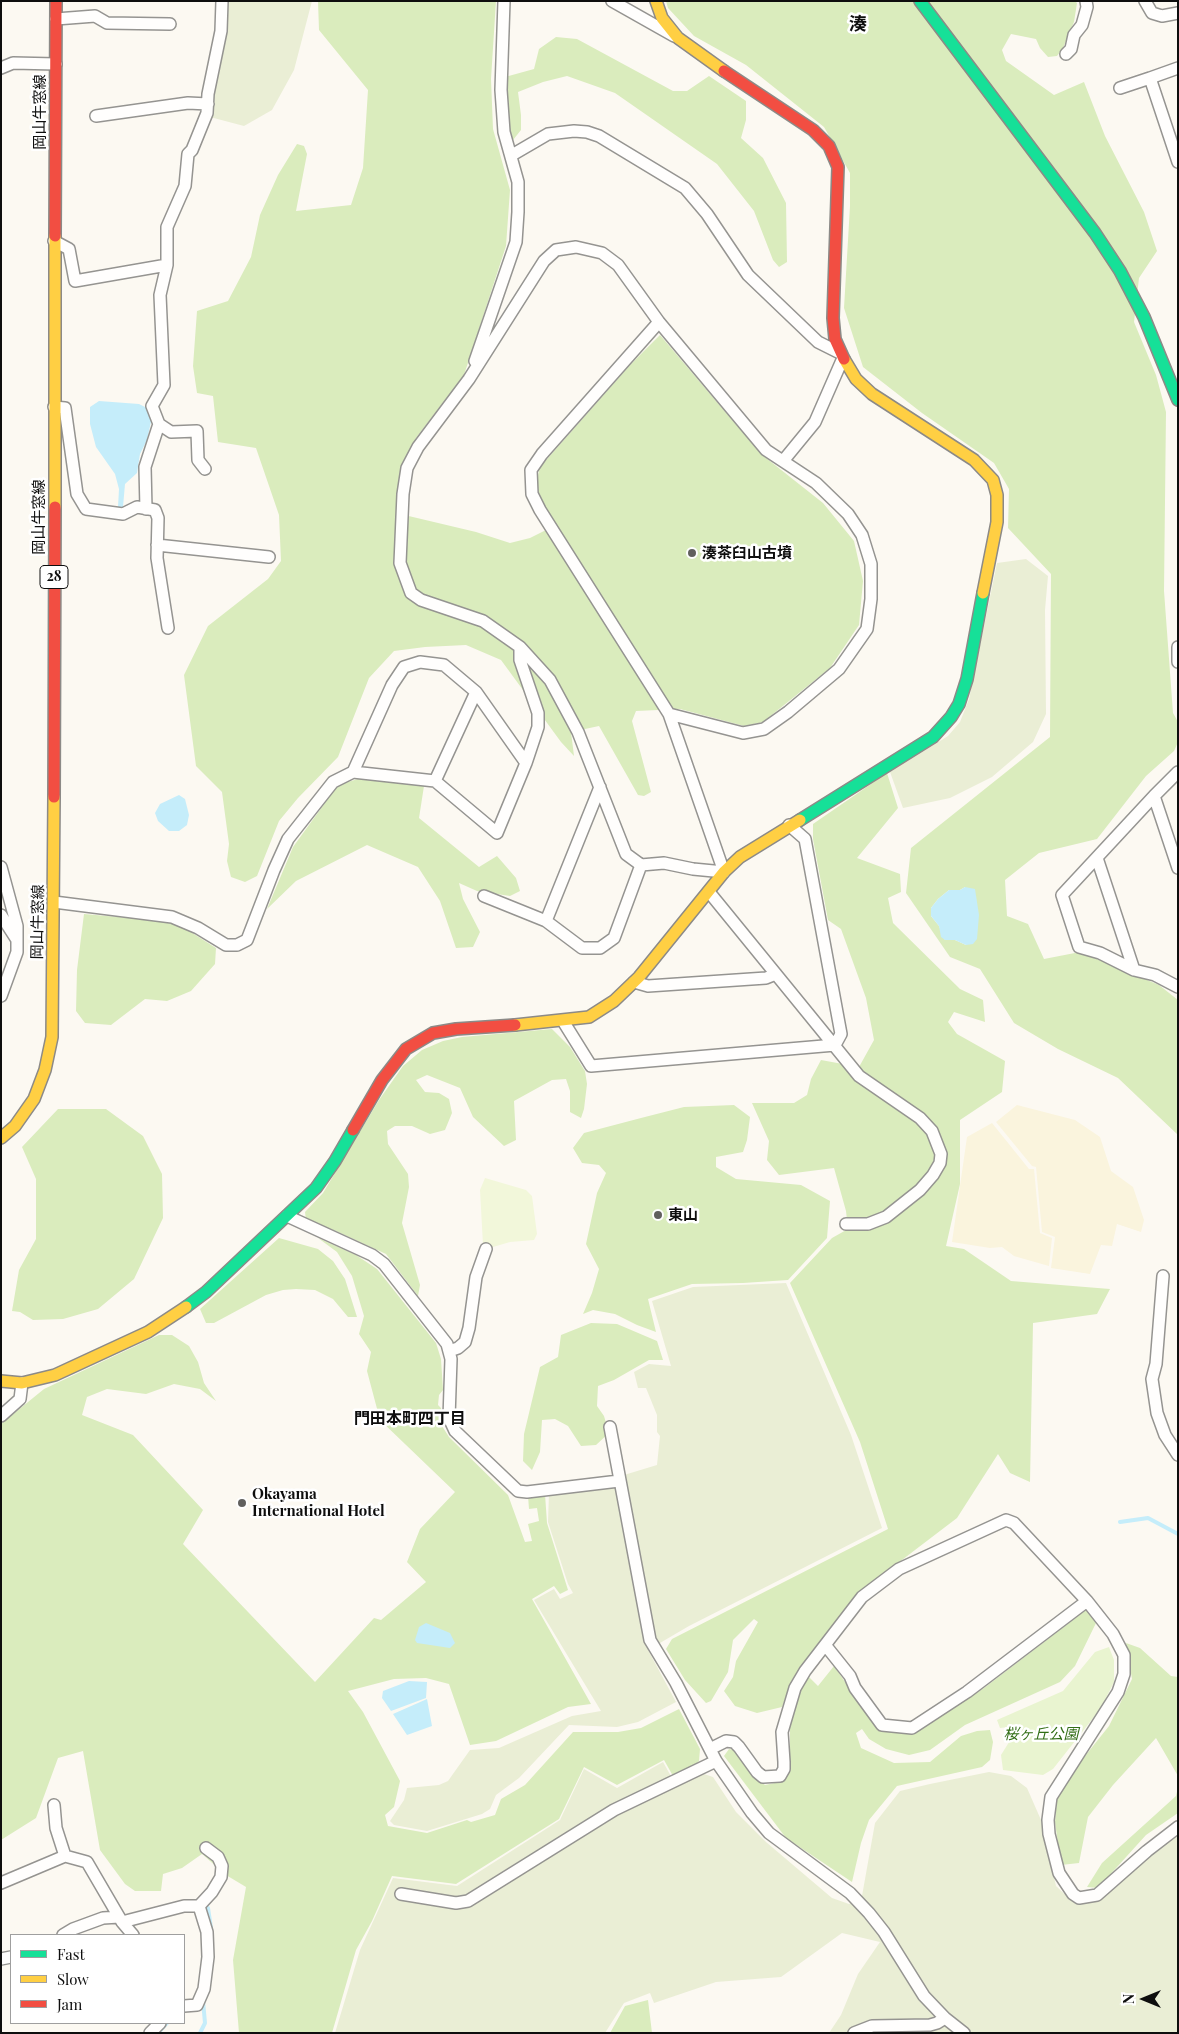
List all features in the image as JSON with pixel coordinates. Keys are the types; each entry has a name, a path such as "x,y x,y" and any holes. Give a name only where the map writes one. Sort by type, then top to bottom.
{"street":[{"name":"岡山牛窓線","path":"1,1138 15,1126 34,1099 46,1070 52,1037 56,1"},
{"path":"205,469 198,460 197,431 170,432 159,424 152,406 164,385 160,295 167,265 167,227 185,186 188,154 192,150 207,113 221,31 222,1"},
{"path":"469,379 516,242 518,182 512,155 504,132 501,90 504,1"},
{"path":"1,1381 22,1383 55,1375 148,1332 176,1315 206,1292 316,1188 382,1080 396,1060 416,1042 433,1033 456,1029 563,1021 589,1017 614,1001 634,982 724,872 740,857 933,737 951,717 959,704 967,680 997,522 997,495 989,474 974,460 872,394 856,379 842,356 835,339 833,318 839,179 838,167 829,146 813,130 716,66 678,38 612,1"},
{"path":"656,1 662,18 678,38"},
{"path":"920,1 1095,233 1120,271 1144,317 1178,400"},
{"path":"1066,54 1071,49 1074,35 1082,25 1087,6 1086,1"},
{"path":"1145,1 1152,14 1162,16 1178,13"},
{"path":"56,19 95,16 107,23 170,24"},
{"path":"1,68 13,64 56,64"},
{"path":"1120,88 1178,68"},
{"path":"1150,78 1178,162"},
{"path":"96,116 188,103 208,104"},
{"path":"512,155 548,134 574,131 587,132 599,136 654,169 685,188 707,214 748,275 818,342 842,356"},
{"path":"54,241 69,249 75,281 167,265"},
{"path":"669,714 743,733 764,729 788,712 839,669 866,629 871,599 871,564 862,536 848,514 816,483 766,450 660,322 618,265 602,252 576,247 556,250 544,261 469,379 418,447 407,468 400,523 400,563 411,593 421,600 483,621 520,647 550,680 578,732 626,854 641,865 664,863 693,869 724,872"},
{"path":"660,322 542,454 531,470 532,494 540,510 669,714 724,872"},
{"path":"783,461 815,422 842,356"},
{"path":"54,407 65,408 78,494 86,508 123,514 137,507 155,510 158,518 157,558 168,628"},
{"path":"146,509 145,467 159,424"},
{"path":"157,545 269,557"},
{"path":"54,902 172,917 198,928 226,945 237,945 247,940 288,839 333,782 353,772 435,781 497,833 526,763 538,727 538,713 520,660 520,647"},
{"path":"1178,647 1178,662"},
{"path":"353,772 392,685 404,667 420,662 444,665 476,692 526,763"},
{"path":"435,781 476,692"},
{"path":"1178,772 1062,896 1079,947 1100,952 1134,970 1155,975 1178,987"},
{"path":"546,920 600,786"},
{"path":"1154,796 1178,868"},
{"path":"563,1021 591,1066 834,1044 841,1034 805,839 789,826"},
{"path":"1097,858 1134,970"},
{"path":"484,896 546,920 582,948 600,948 614,938 641,865"},
{"path":"1,867 17,926 17,952 1,996"},
{"path":"709,892 859,1076 920,1118 932,1131 940,1154 940,1163 933,1175 920,1190 886,1217 868,1224 846,1224"},
{"path":"1,915 17,940"},
{"path":"634,982 648,986 766,978 776,974"},
{"path":"287,1216 372,1255 384,1264 448,1344 451,1360 449,1418 456,1431 518,1491 527,1492 619,1481"},
{"path":"449,1351 458,1348 464,1342 469,1328 476,1277 486,1249"},
{"path":"1162,1276 1156,1364 1152,1379 1157,1413 1165,1435 1178,1455"},
{"path":"1,1416 20,1399 22,1383"},
{"path":"610,1427 650,1640 676,1682 716,1761 752,1813 769,1833 850,1893 869,1913 884,1932 924,1996 945,2018 964,2033"},
{"path":"710,1749 726,1741 734,1742 763,1777 780,1776 784,1770 782,1732 794,1688 862,1597 899,1569 1006,1520 1014,1523 1087,1601 1120,1643 1124,1655 1124,1674 1118,1692 1051,1797 1048,1820 1049,1834 1059,1873 1072,1894 1079,1898 1096,1895 1178,1827"},
{"path":"826,1646 850,1676 855,1688 882,1725 912,1728 966,1692 1087,1601"},
{"path":"400,1894 456,1903 468,1902 614,1810 716,1761"},
{"path":"54,1804 56,1828 65,1856"},
{"path":"199,1906 221,1877 222,1866 218,1857 206,1848"},
{"path":"1,1883 65,1856 87,1862 120,1920 132,1934"},
{"path":"65,1934 103,1918 120,1920 184,1906 199,1906"},
{"path":"185,2006 197,2005 204,1989 208,1957 207,1932 199,1906"},
{"path":"854,2033 872,2026 930,2025 938,2023 945,2018"},
{"path":"150,2033 159,2024"}],"shaded area":[{"path":"1017,1105 1075,1120 1100,1137 1111,1171 1133,1187 1144,1220 1141,1232 1117,1224 1112,1246 1101,1245 1090,1274 1051,1268 1055,1237 1042,1232 1036,1167 1032,1166 996,1122"},
{"path":"992,1123 1029,1169 1034,1169 1040,1233 1052,1238 1049,1266 1014,1256 1002,1247 990,1248 952,1242 967,1137"}],"green space":[{"path":"229,1 312,1 294,70 272,110 244,126 210,117 225,36"},
{"path":"318,1 496,1 491,79 493,129 510,190 506,246 464,375 416,438 402,464 396,513 476,532 510,543 530,538 556,525 540,500 536,483 540,467 630,365 660,335 761,454 823,503 854,541 863,581 859,625 830,668 763,722 744,726 680,709 636,711 632,721 651,792 644,796 638,795 599,726 571,732 574,756 561,742 501,660 466,645 394,651 369,678 338,757 298,798 279,821 257,876 245,882 231,877 227,861 229,844 222,792 196,766 184,675 208,626 268,579 281,561 279,515 256,448 218,442 213,396 197,393 193,366 197,311 228,301 251,257 260,215 278,175 297,144 304,146 307,154 296,211 351,205 363,168 368,90 319,30"},
{"path":"666,1 1075,1 1077,3 1074,22 1063,48 1057,56 1048,57 1040,48 1036,39 1011,34 1002,50 1006,61 1054,95 1084,82 1105,136 1144,212 1157,251 1139,278 1134,322 1156,375 1166,412 1164,591 1173,713 1178,722 1178,742 1174,751 1146,776 1097,839 1039,853 1005,880 1007,916 1028,924 1044,959 1080,952 1159,985 1178,1000 1178,1135 1118,1078 1058,1049 1014,1023 980,969 950,957 906,893 911,848 1050,737 1051,574 1008,528 1009,489 994,463 922,413 863,367 844,308 850,173 824,127 746,65 694,36 668,8","holes":["965,887 966,945 955,940 945,940 939,926 931,916 931,908 938,899 949,890 960,890"]},
{"path":"556,37 577,39 673,91 687,91 709,76 746,101 746,120 741,138 763,158 786,203 787,262 779,267 773,260 754,211 717,164 615,93 567,76 543,82 518,92 521,130 513,140 509,129 505,77 534,69 539,49"},
{"path":"1026,559 1048,576 1045,610 1046,714 1033,742 992,777 950,798 903,808 890,772 948,736 960,722 969,699 997,563"},
{"path":"887,773 898,808 857,858 900,874 901,892 888,898 893,923 960,989 983,1000 985,1022 954,1012 948,1022 957,1034 1005,1061 1002,1092 960,1120 960,1184 946,1246 964,1249 1011,1281 1110,1289 1097,1314 1033,1323 1030,1482 1010,1473 998,1454 957,1518 856,1595 792,1680 782,1707 757,1713 735,1706 724,1691 733,1677 736,1661 758,1622 754,1619 733,1640 728,1672 711,1701 706,1703 685,1680 666,1649 672,1639 888,1529 860,1442 790,1283 832,1238 848,1229 846,1211 834,1168 779,1175 767,1160 769,1141 752,1103 794,1103 807,1095 811,1079 821,1060 859,1067 874,1040 866,998 841,929 828,920 813,839 813,824"},
{"path":"361,778 424,786 419,818 479,867 497,856 516,878 520,891 510,896 477,891 459,883 463,899 480,932 473,947 456,948 440,901 418,867 367,845 296,881 267,909 293,847 338,785"},
{"path":"84,914 164,921 186,929 216,948 215,964 191,991 167,1001 145,999 111,1025 85,1023 76,1011 77,970"},
{"path":"552,1029 570,1047 585,1071 587,1084 581,1118 570,1112 570,1091 566,1079 552,1080 514,1101 516,1140 504,1146 473,1117 460,1088 427,1075 416,1080 425,1092 439,1093 449,1099 452,1113 445,1130 430,1134 412,1126 395,1126 387,1131 388,1144 408,1174 409,1187 402,1223 420,1285 418,1296 386,1254 336,1231 306,1220 305,1212 323,1193 379,1100 403,1066 422,1050 443,1041 462,1037"},
{"path":"734,1105 750,1117 747,1140 743,1152 716,1157 716,1167 736,1179 801,1185 830,1201 827,1238 788,1280 692,1284 648,1299 656,1332 615,1314 593,1310 583,1314 599,1269 586,1244 597,1193 606,1173 599,1165 582,1163 573,1148 584,1133 684,1107"},
{"path":"58,1109 106,1109 143,1136 162,1174 163,1218 134,1279 98,1309 63,1319 33,1320 20,1312 12,1311 19,1270 36,1239 36,1179 22,1147"},
{"path":"485,1178 526,1190 532,1196 537,1234 534,1240 510,1242 493,1247 483,1245 480,1190"},
{"path":"279,1238 318,1249 333,1261 345,1279 357,1317 348,1317 333,1299 315,1290 296,1289 283,1290 266,1295 214,1323 206,1323 200,1309"},
{"path":"318,1238 356,1255 377,1269 436,1343 441,1359 443,1390 439,1395 438,1405 441,1408 442,1426 449,1437 508,1495 525,1542 532,1541 528,1524 539,1521 537,1508 529,1509 528,1496 545,1494 547,1523 568,1590 560,1594 554,1586 532,1599 591,1704 568,1707 496,1741 470,1745 449,1684 426,1678 394,1679 348,1691 363,1712 400,1781 394,1807 385,1815 388,1826 427,1833 467,1820 471,1822 495,1815 501,1799 525,1785 573,1732 618,1732 641,1728 679,1709 700,1749 699,1761 691,1769 673,1776 664,1760 617,1785 584,1767 559,1819 456,1884 392,1876 372,1921 356,1950 332,2033 239,2033 233,1960 246,1887 226,1875 202,1854 182,1868 163,1874 161,1891 135,1891 125,1884 100,1850 83,1751 58,1758 36,1818 1,1840 1,1424 44,1389 159,1335 172,1335 189,1346 198,1362 204,1383 216,1401 200,1389 174,1384 146,1394 107,1389 87,1397 82,1415 133,1435 203,1510 183,1544 315,1682 374,1618 381,1620 426,1582 407,1562 420,1529 455,1492 380,1420 367,1371 371,1352 359,1334 364,1316 352,1276 337,1252"},
{"path":"786,1283 851,1435 882,1528 689,1626 648,1650 676,1702 638,1722 617,1727 569,1725 519,1778 496,1795 490,1809 482,1814 427,1831 394,1825 390,1821 404,1800 407,1788 439,1785 448,1781 470,1750 499,1748 572,1716 601,1711 534,1600 554,1589 560,1599 573,1593 568,1584 548,1522 549,1493 657,1465 660,1436 657,1432 657,1415 646,1388 638,1388 634,1372 649,1364 671,1366 652,1301 693,1287"},
{"path":"591,1323 617,1324 657,1341 663,1360 649,1360 614,1380 598,1386 597,1406 604,1416 609,1433 596,1445 581,1446 568,1426 555,1419 542,1420 540,1452 532,1470 523,1461 524,1434 540,1367 558,1357 561,1335"},
{"path":"1086,1610 1096,1623 1075,1666 1060,1682 965,1725 930,1750 909,1755 886,1749 869,1739 862,1729 856,1733 861,1748 894,1763 930,1762 961,1736 977,1731 990,1730 993,1742 990,1760 982,1767 897,1786 869,1820 861,1843 852,1882 786,1838 724,1756 729,1749 734,1750 753,1775 765,1785 779,1782 790,1771 790,1725 799,1691 808,1676 818,1686 834,1666 879,1731 914,1734 984,1688"},
{"path":"1126,1643 1140,1648 1171,1676 1178,1677 1178,1776 1156,1738 1113,1785 1088,1817 1079,1863 1061,1865 1055,1822 1057,1799 1073,1771 1109,1726 1132,1679"},
{"name":"桜ヶ丘公園","path":"1109,1647 1114,1660 1114,1682 1101,1708 1053,1769 1043,1775 1003,1770 1001,1755 1011,1739 1009,1727 1000,1728 997,1720 1063,1691 1095,1652"},
{"path":"663,1762 676,1785 704,1774 713,1777 736,1812 766,1842 832,1898 849,1904 862,1896 875,1823 900,1791 930,1784 989,1772 1011,1776 1027,1788 1041,1820 1056,1886 1072,1901 1096,1899 1178,1834 1178,2033 829,2033 841,2015 858,1974 880,1942 842,1933 781,1977 716,1982 654,2003 650,1993 624,2003 605,2033 335,2033 360,1950 393,1878 457,1886 560,1820 584,1769 617,1788"},
{"path":"1178,1787 1178,1813 1146,1835 1098,1888 1087,1887 1102,1863 1176,1796"},
{"path":"648,2000 652,2033 610,2033 625,2006"}],"water":[{"path":"99,401 139,404 149,409 152,417 147,440 140,454 137,473 125,484 123,507 118,507 119,489 115,474 96,447 90,424 90,407"},
{"path":"179,795 185,799 189,815 187,825 179,831 169,831 158,821 155,813 160,804"},
{"path":"965,887 975,889 979,915 977,939 973,944 966,945 955,940 945,940 941,937 939,926 931,916 931,908 938,899 949,890 960,890"},
{"path":"426,1623 450,1633 455,1643 450,1648 417,1643 415,1640 419,1627"},
{"path":"409,1681 427,1682 426,1698 391,1711 382,1698 383,1691"},
{"path":"427,1699 432,1726 407,1735 393,1714"}],"waterway":[{"path":"1120,1522 1148,1518 1178,1534"},
{"path":"208,1908 211,1928"},
{"path":"200,2033 205,2023 203,2001"},
{"path":"158,2033 166,2024"}],"traffic: fast":[{"path":"920,1 1095,233 1120,271 1144,317 1178,400"},
{"path":"800,820 933,737 951,717 959,704 967,679 983,593"},
{"path":"186,1307 206,1292 316,1188 353,1130"}],"traffic: slow":[{"path":"656,1 662,18 678,38 724,71"},
{"path":"55,236 55,507"},
{"path":"844,359 856,379 872,394 974,460 993,480 997,495 997,522 983,593"},
{"path":"1,1138 15,1126 34,1099 45,1070 52,1037 54,797"},
{"path":"515,1025 589,1017 614,1001 639,977 724,872 740,857 800,820"},
{"path":"1,1381 22,1383 55,1375 148,1332 186,1307"}],"traffic: jam":[{"path":"55,236 56,1"},
{"path":"724,71 813,130 829,146 838,167 833,318 835,339 844,359"},
{"path":"54,797 55,507"},
{"path":"353,1130 382,1080 406,1049 433,1033 456,1029 515,1025"}],"place":[{"name":"湊茶臼山古墳","path":"692,553"},
{"name":"東山","path":"658,1215"},
{"name":"Okayama International Hotel","path":"242,1503"}],"district":[{"name":"湊","path":"858,24"},
{"name":"門田本町四丁目","path":"410,1419"}]}
